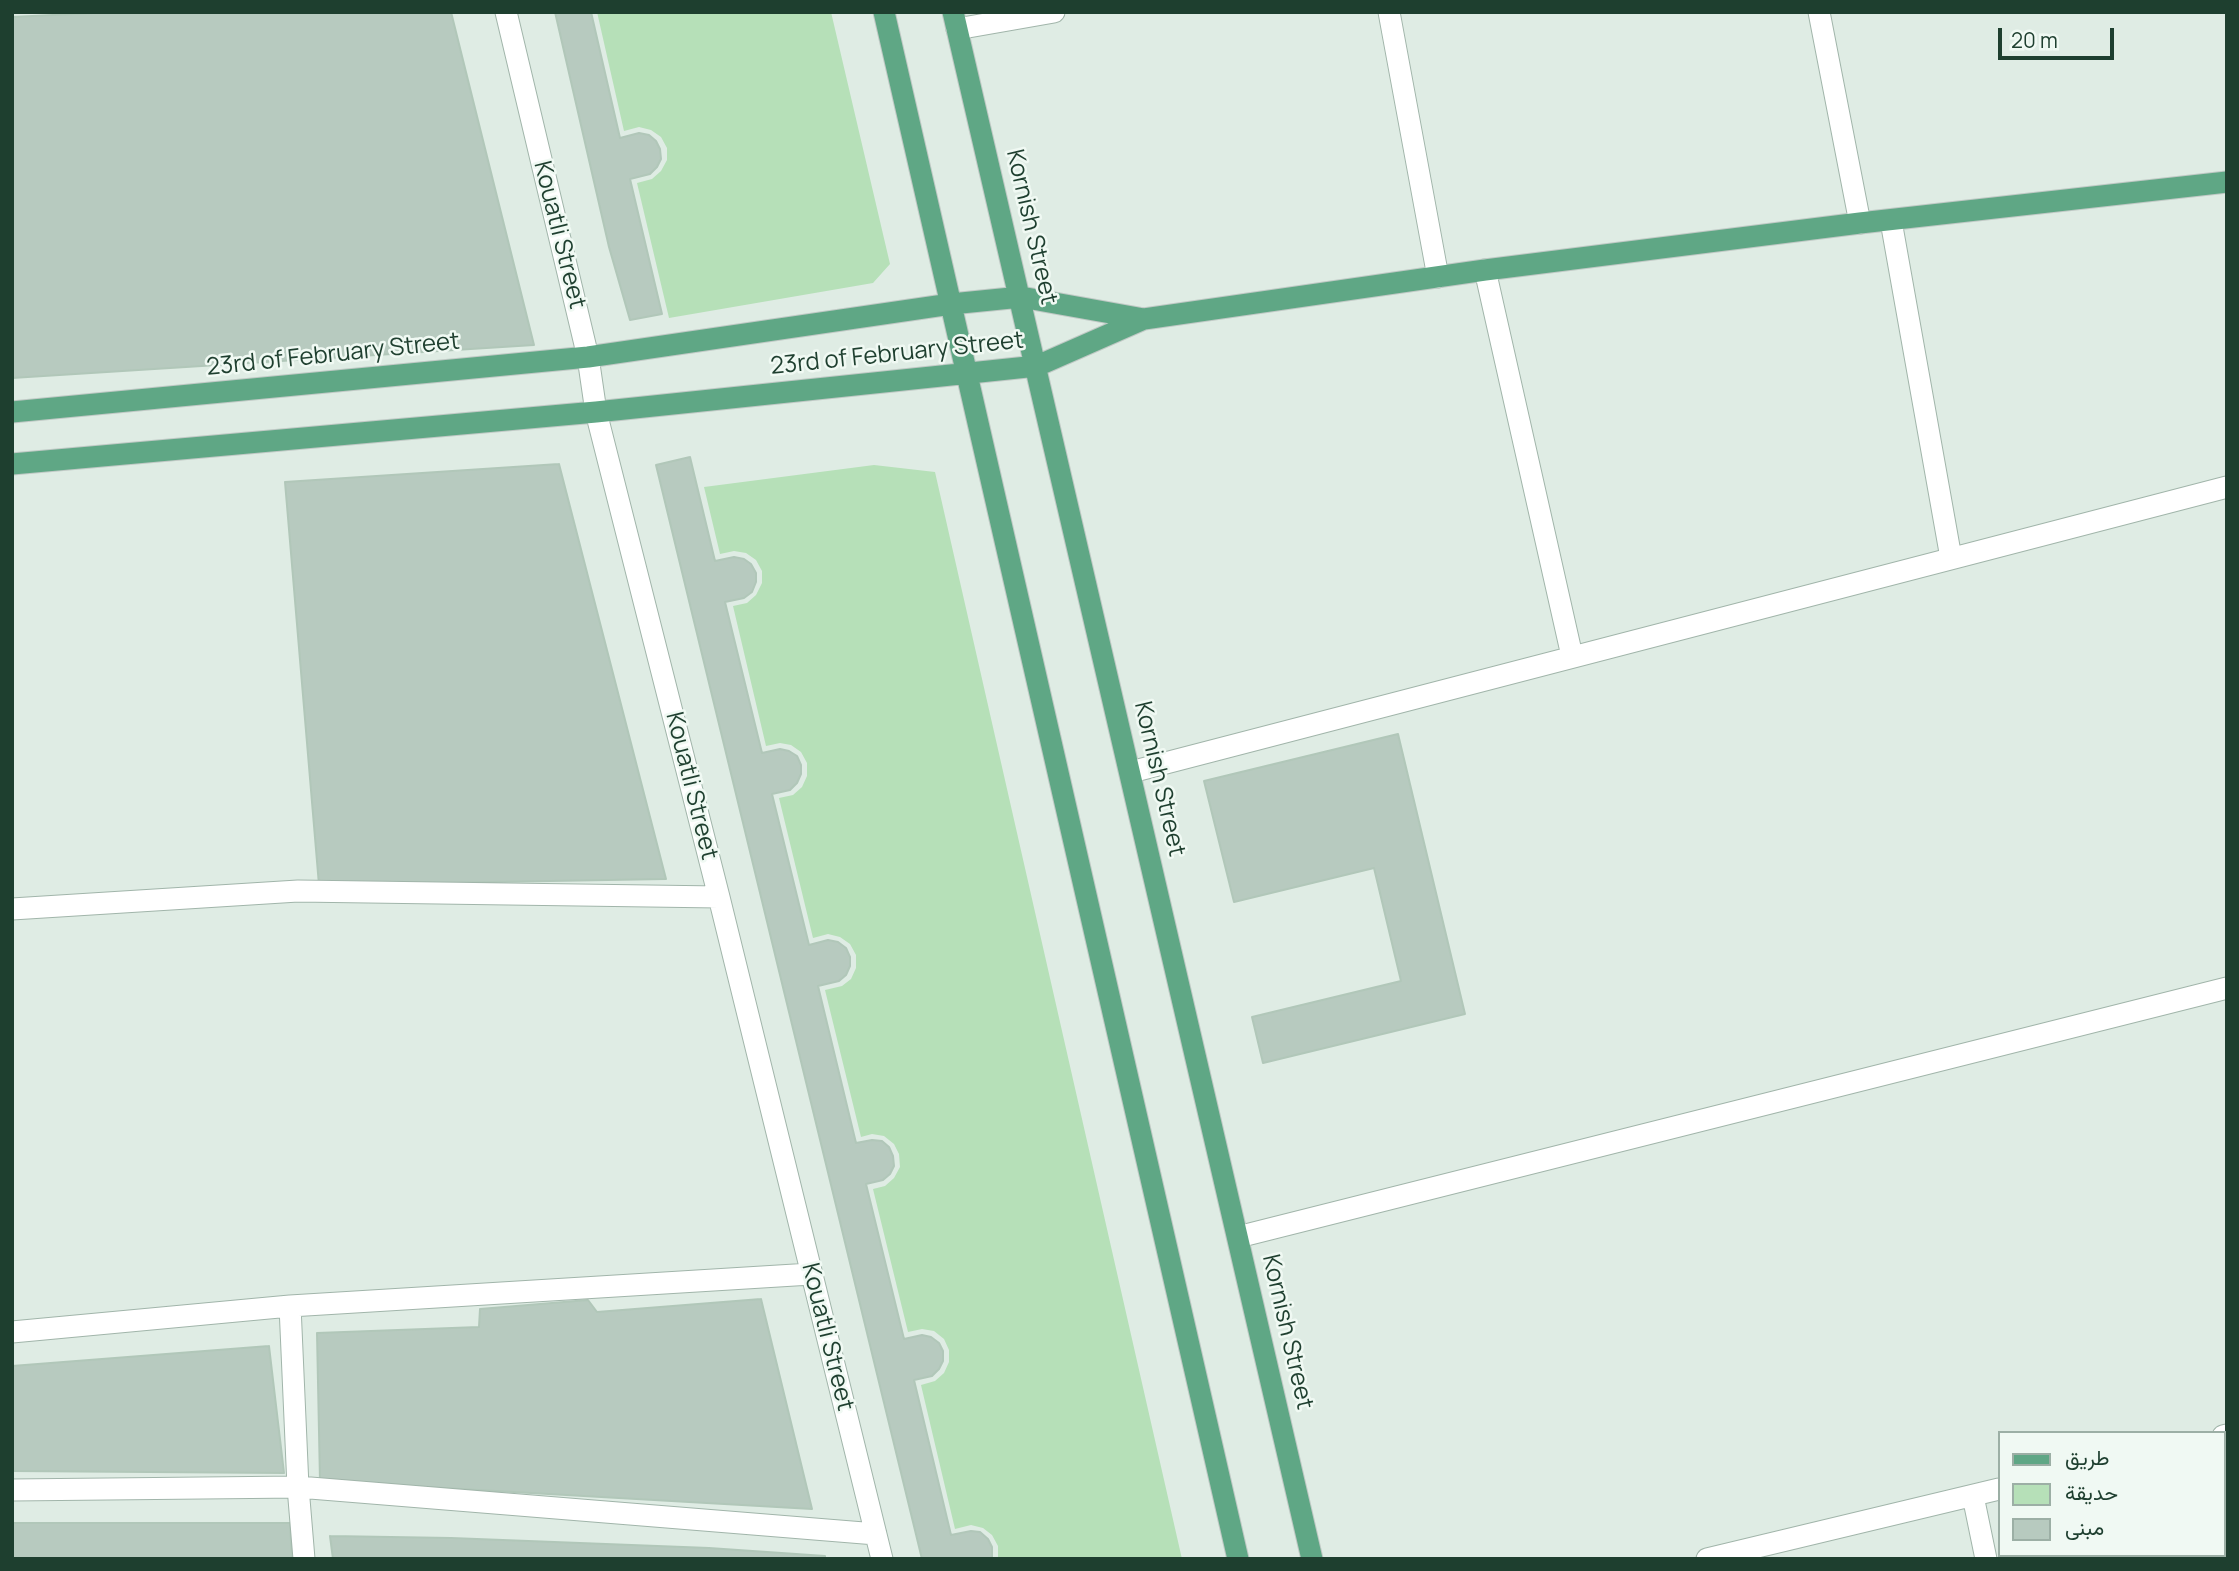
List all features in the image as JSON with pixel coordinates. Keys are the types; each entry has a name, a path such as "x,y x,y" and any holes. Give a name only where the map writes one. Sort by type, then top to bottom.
{"main road":[{"path":"884,12 1238,1559"},
{"name":"Kornish Street","path":"955,20 1312,1559"},
{"path":"1144,319 1485,270 1860,223 2227,182"},
{"name":"23rd of February Street","path":"12,412 589,357 951,304 1021,297 1144,319"},
{"name":"23rd of February Street","path":"12,464 596,412 1037,366 1144,319"}],"street":[{"name":"Kouatli Street","path":"506,12 589,357 596,412 882,1559"},
{"path":"955,20 1054,12"},
{"path":"1389,12 1438,277"},
{"path":"1819,12 1860,223"},
{"path":"1891,221 1951,558"},
{"path":"1485,270 1572,656"},
{"path":"1131,772 2227,487"},
{"path":"12,909 298,891 719,897"},
{"path":"1238,1237 2227,988"},
{"path":"12,1332 290,1306 811,1273"},
{"path":"290,1306 304,1559"},
{"path":"12,1490 298,1487 876,1534"},
{"path":"1707,1559 1997,1490"},
{"path":"1973,1496 1986,1559"}],"green space":[{"path":"597,12 831,12 890,264 873,283 669,318 637,183 652,179 661,171 667,160 667,148 661,137 651,130 639,127 624,131"},
{"path":"874,465 935,472 1182,1559 998,1559 998,1546 992,1535 983,1528 971,1525 955,1529 921,1385 935,1381 944,1373 949,1362 949,1350 944,1339 934,1331 922,1329 908,1332 873,1189 885,1186 894,1178 900,1167 899,1154 894,1144 884,1136 872,1134 861,1137 825,990 842,986 851,979 856,968 856,955 850,944 840,937 828,934 813,938 779,798 793,795 802,787 807,776 807,763 801,752 791,745 780,743 766,746 733,606 747,603 756,595 762,583 762,571 756,560 746,553 734,551 720,554 704,487"}],"building":[{"path":"113,12 451,12 534,345 12,378 12,17"},
{"path":"555,12 591,12 620,138 639,133 649,135 660,149 661,159 650,174 630,179 662,314 630,320 609,247"},
{"path":"690,457 715,561 734,557 744,559 756,573 752,592 744,598 725,602 762,753 780,749 789,751 797,756 801,765 801,774 790,790 772,794 809,945 828,940 838,942 846,948 850,957 846,975 839,981 818,986 856,1143 882,1141 893,1156 894,1166 890,1174 883,1180 866,1184 904,1339 922,1335 931,1337 939,1343 943,1351 943,1361 932,1376 914,1380 951,1535 980,1532 992,1547 992,1559 922,1559 656,465"},
{"path":"559,464 666,879 319,885 285,482"},
{"path":"1398,734 1465,1014 1263,1063 1252,1017 1401,981 1374,868 1234,902 1204,781"},
{"path":"761,1299 812,1509 320,1481 317,1333 479,1327 480,1309 588,1300 597,1312"},
{"path":"269,1346 284,1473 12,1471 12,1366"},
{"path":"12,1523 290,1523 292,1559 12,1559"},
{"path":"330,1536 709,1548 825,1556 825,1559 333,1559"}]}
